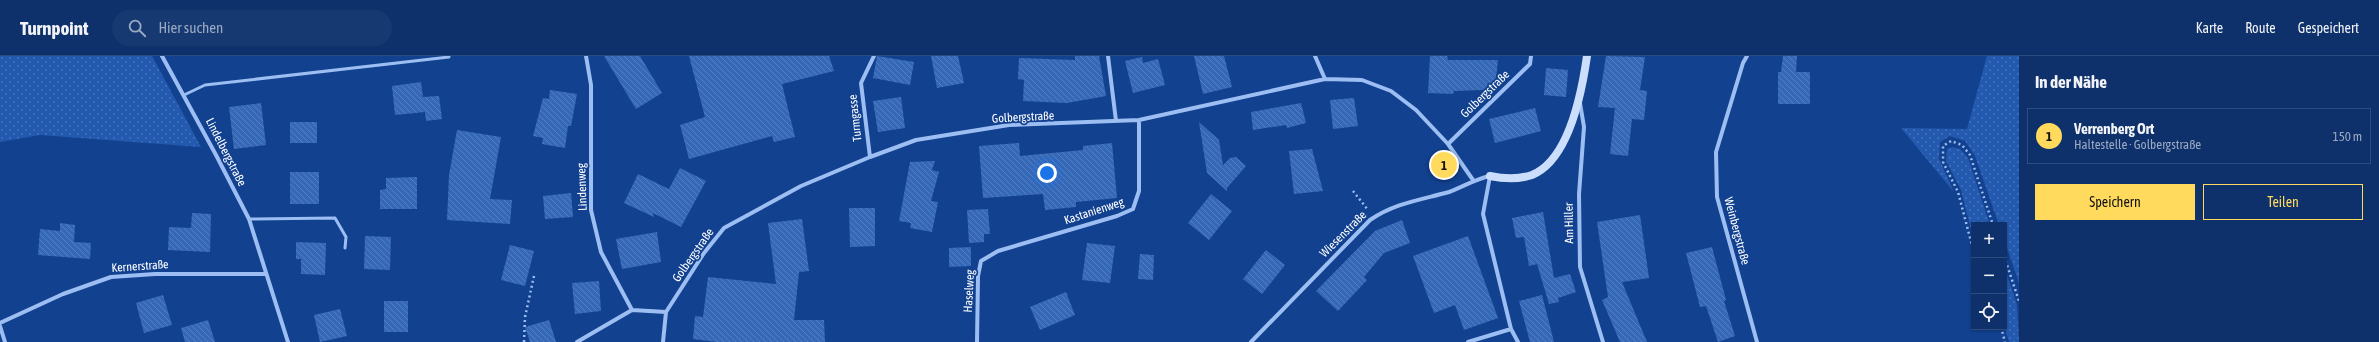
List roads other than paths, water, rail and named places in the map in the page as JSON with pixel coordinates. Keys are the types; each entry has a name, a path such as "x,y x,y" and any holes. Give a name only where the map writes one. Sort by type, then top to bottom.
{"street":[{"name":"Lindelbergstraße","path":"162,56 249,219 288,342"},
{"name":"Lindenweg","path":"586,56 591,86 591,210 601,252 632,310"},
{"name":"Turmgasse","path":"870,157 861,83 874,56"},
{"path":"1108,56 1116,121"},
{"path":"1315,56 1325,79"},
{"name":"Golbergstraße","path":"1448,144 1530,64 1531,56"},
{"path":"1473,180 1490,176 1511,180 1533,174 1550,161 1565,138 1579,101 1587,56"},
{"name":"Weinbergstraße","path":"1747,56 1743,63 1716,152 1717,197 1757,342"},
{"name":"Golbergstraße","path":"663,342 666,312 704,253 724,228 801,186 870,157 916,140 1009,125 1139,120 1325,79 1362,80 1391,91 1416,110 1448,144 1473,180"},
{"name":"Am Hiller","path":"1579,101 1584,127 1579,194 1580,267 1603,342"},
{"name":"Kastanienweg","path":"998,251 1117,216 1133,209 1139,191 1139,120"},
{"path":"1490,176 1482,214 1511,329 1518,342"},
{"name":"Wiesenstraße","path":"1252,342 1374,217 1389,208 1451,191 1473,180"},
{"name":"Haselweg","path":"977,342 978,276 981,261 998,251"},
{"name":"Kernerstraße","path":"6,342 0,325 63,294 112,277 155,274 266,274"},
{"path":"577,342 632,310 666,312"},
{"path":"1468,342 1511,329"}],"lane":[{"path":"184,95 205,85 448,57"},
{"path":"249,219 335,218 346,237 345,248"}],"place":[{"name":"Verrenberg Ort","path":"1444,165"}]}
